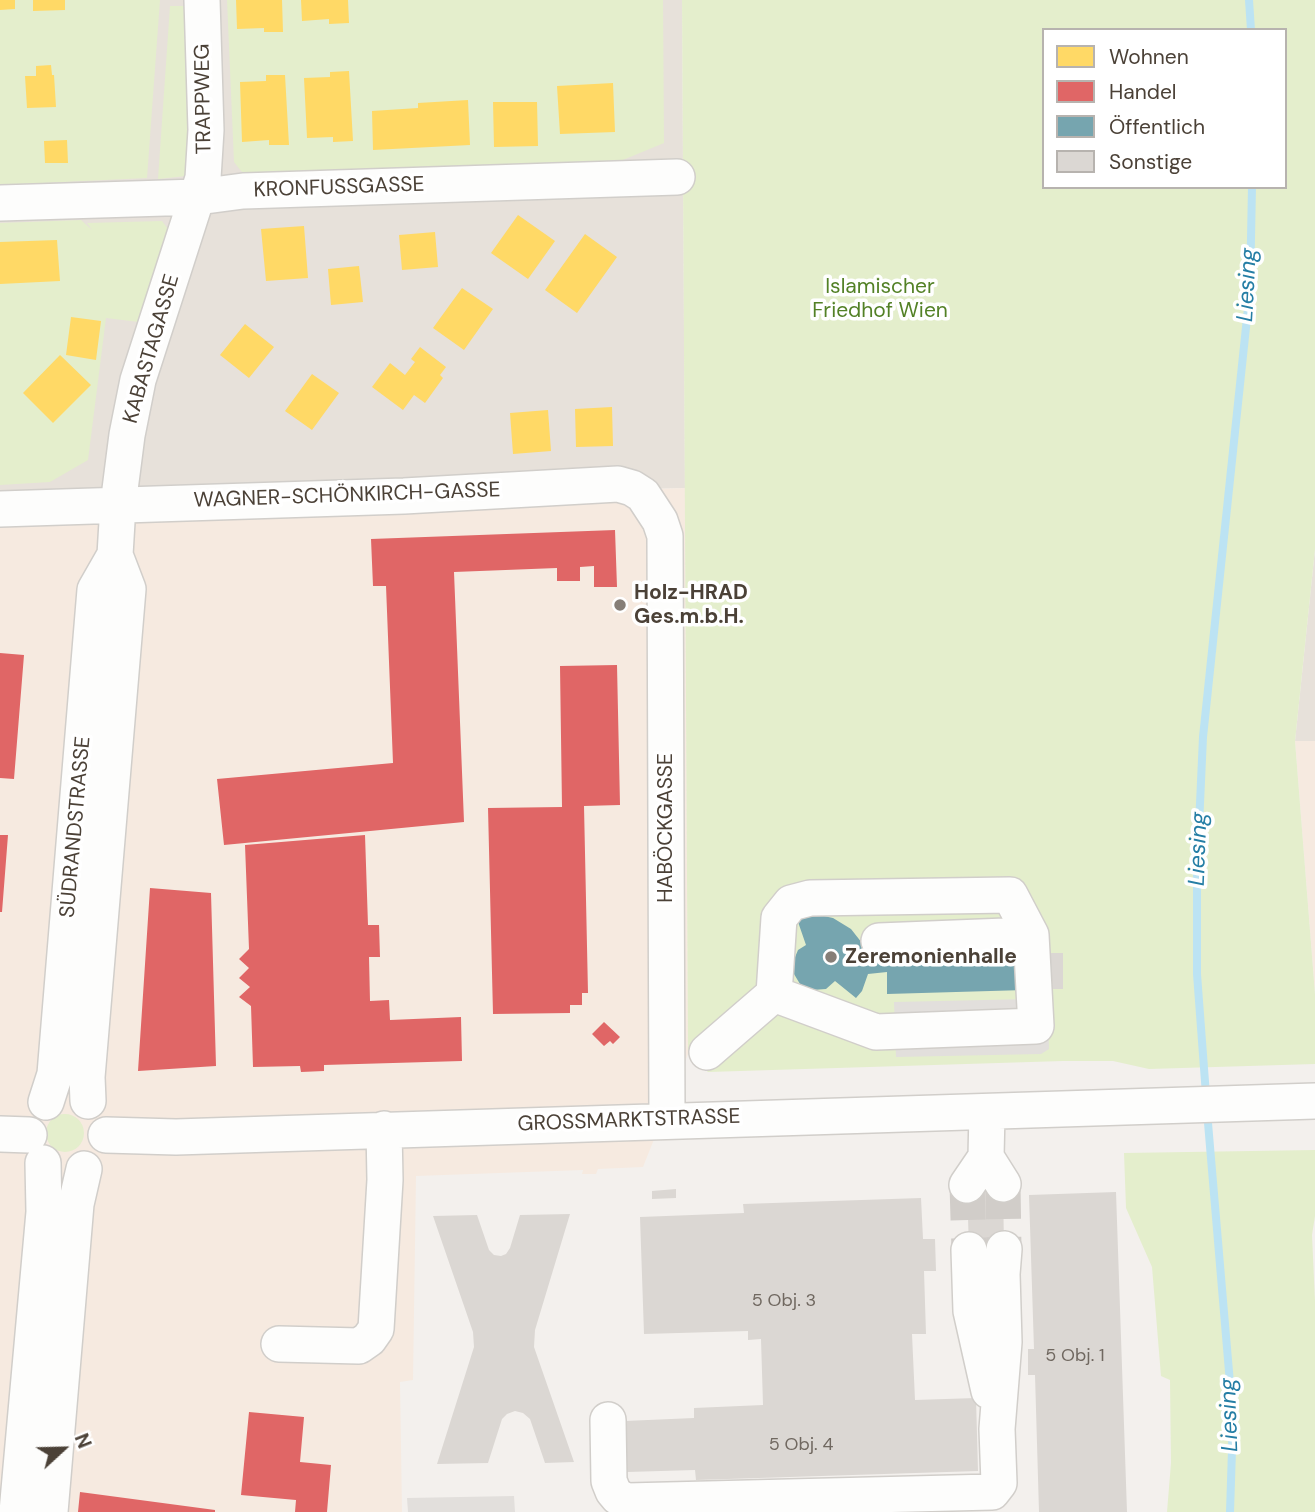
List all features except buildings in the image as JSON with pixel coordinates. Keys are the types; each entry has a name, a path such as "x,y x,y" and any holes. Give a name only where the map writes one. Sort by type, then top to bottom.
{"street":[{"name":"TRAPPWEG","path":"198,197 203,178 206,130 202,0"},
{"name":"KRONFUSSGASSE","path":"0,202 198,197 243,191 677,177"},
{"name":"KABASTAGASSE","path":"118,505 138,380 198,197"},
{"name":"WAGNER-SCHÖNKIRCH-GASSE","path":"0,509 404,496 618,484 643,495 660,520 665,536"},
{"name":"SÜDRANDSTRASSE","path":"106,1135 101,1116 88,1101 87,1077 128,589 115,555 118,505"},
{"name":"HABÖCKGASSE","path":"665,536 667,1120"},
{"name":"SÜDRANDSTRASSE","path":"17,1512 44,1212 24,1144 33,1117 46,1102 55,1074 95,590 115,555"},
{"path":"707,1052 774,994 779,918 792,903 802,900 876,896 1010,895 1031,935 1036,1026 876,1032 774,994"},
{"path":"879,941 1031,935"},
{"path":"46,1102 68,1096 88,1101"},
{"name":"GROSSMARKTSTRASSE","path":"106,1135 176,1137 1315,1101"},
{"path":"985,1175 987,1112"},
{"path":"279,1344 359,1346 369,1339 376,1329 384,1129"},
{"path":"24,1144 63,1172 84,1169 99,1156 106,1135"},
{"path":"50,1512 76,1205 84,1169"},
{"path":"608,1420 609,1481 618,1497 627,1501 992,1492 999,1483 997,1429 1004,1342 1004,1249"},
{"path":"969,1250 971,1311 997,1429"}],"shaded area":[{"path":"0,0 682,0 685,488 0,508"},
{"path":"685,488 688,1054 643,1167 598,1169 596,1174 582,1174 583,1170 416,1176 413,1380 400,1382 402,1512 0,1512 0,508"},
{"path":"1315,549 1315,741 1295,741"},
{"path":"1295,741 1315,741 1315,994"},
{"path":"1047,989 1049,1049 1041,1054 896,1057 894,1002 1030,999"},
{"path":"514,1496 515,1512 408,1512 407,1498"}],"green space":[{"path":"0,0 160,0 147,178 0,185"},
{"path":"227,0 663,0 664,143 618,162 257,180 241,171 234,162"},
{"name":"Islamischer Friedhof Wien","path":"682,0 1315,0 1315,549 1295,741 1315,994 1315,1064 1149,1069 1113,1061 1063,1061 708,1072 688,1054"},
{"path":"170,6 185,6 193,167 186,176 158,179"},
{"path":"81,220 92,230 87,223 162,221 171,233 139,322 106,318 88,460 50,482 0,485 0,223"},
{"path":"65,1114 78,1120 84,1133 78,1146 65,1152 52,1146 46,1133 52,1120"},
{"path":"1315,1150 1315,1216 1312,1235 1315,1301 1315,1512 1167,1512 1171,1463 1170,1380 1161,1376 1152,1267 1126,1208 1124,1153"}],"waterway":[{"name":"Liesing","path":"1249,0 1251,28"},
{"name":"Liesing","path":"1206,1095 1197,974 1197,870 1203,737 1250,289 1252,189"},
{"name":"Liesing","path":"1207,1111 1233,1419 1230,1512"}],"tunnel":[{"path":"1003,1184 1004,1249"},
{"path":"967,1185 969,1250"}],"place":[{"name":"Holz-HRAD Ges.m.b.H.","path":"620,605"},
{"name":"Zeremonienhalle","path":"831,957"}]}
